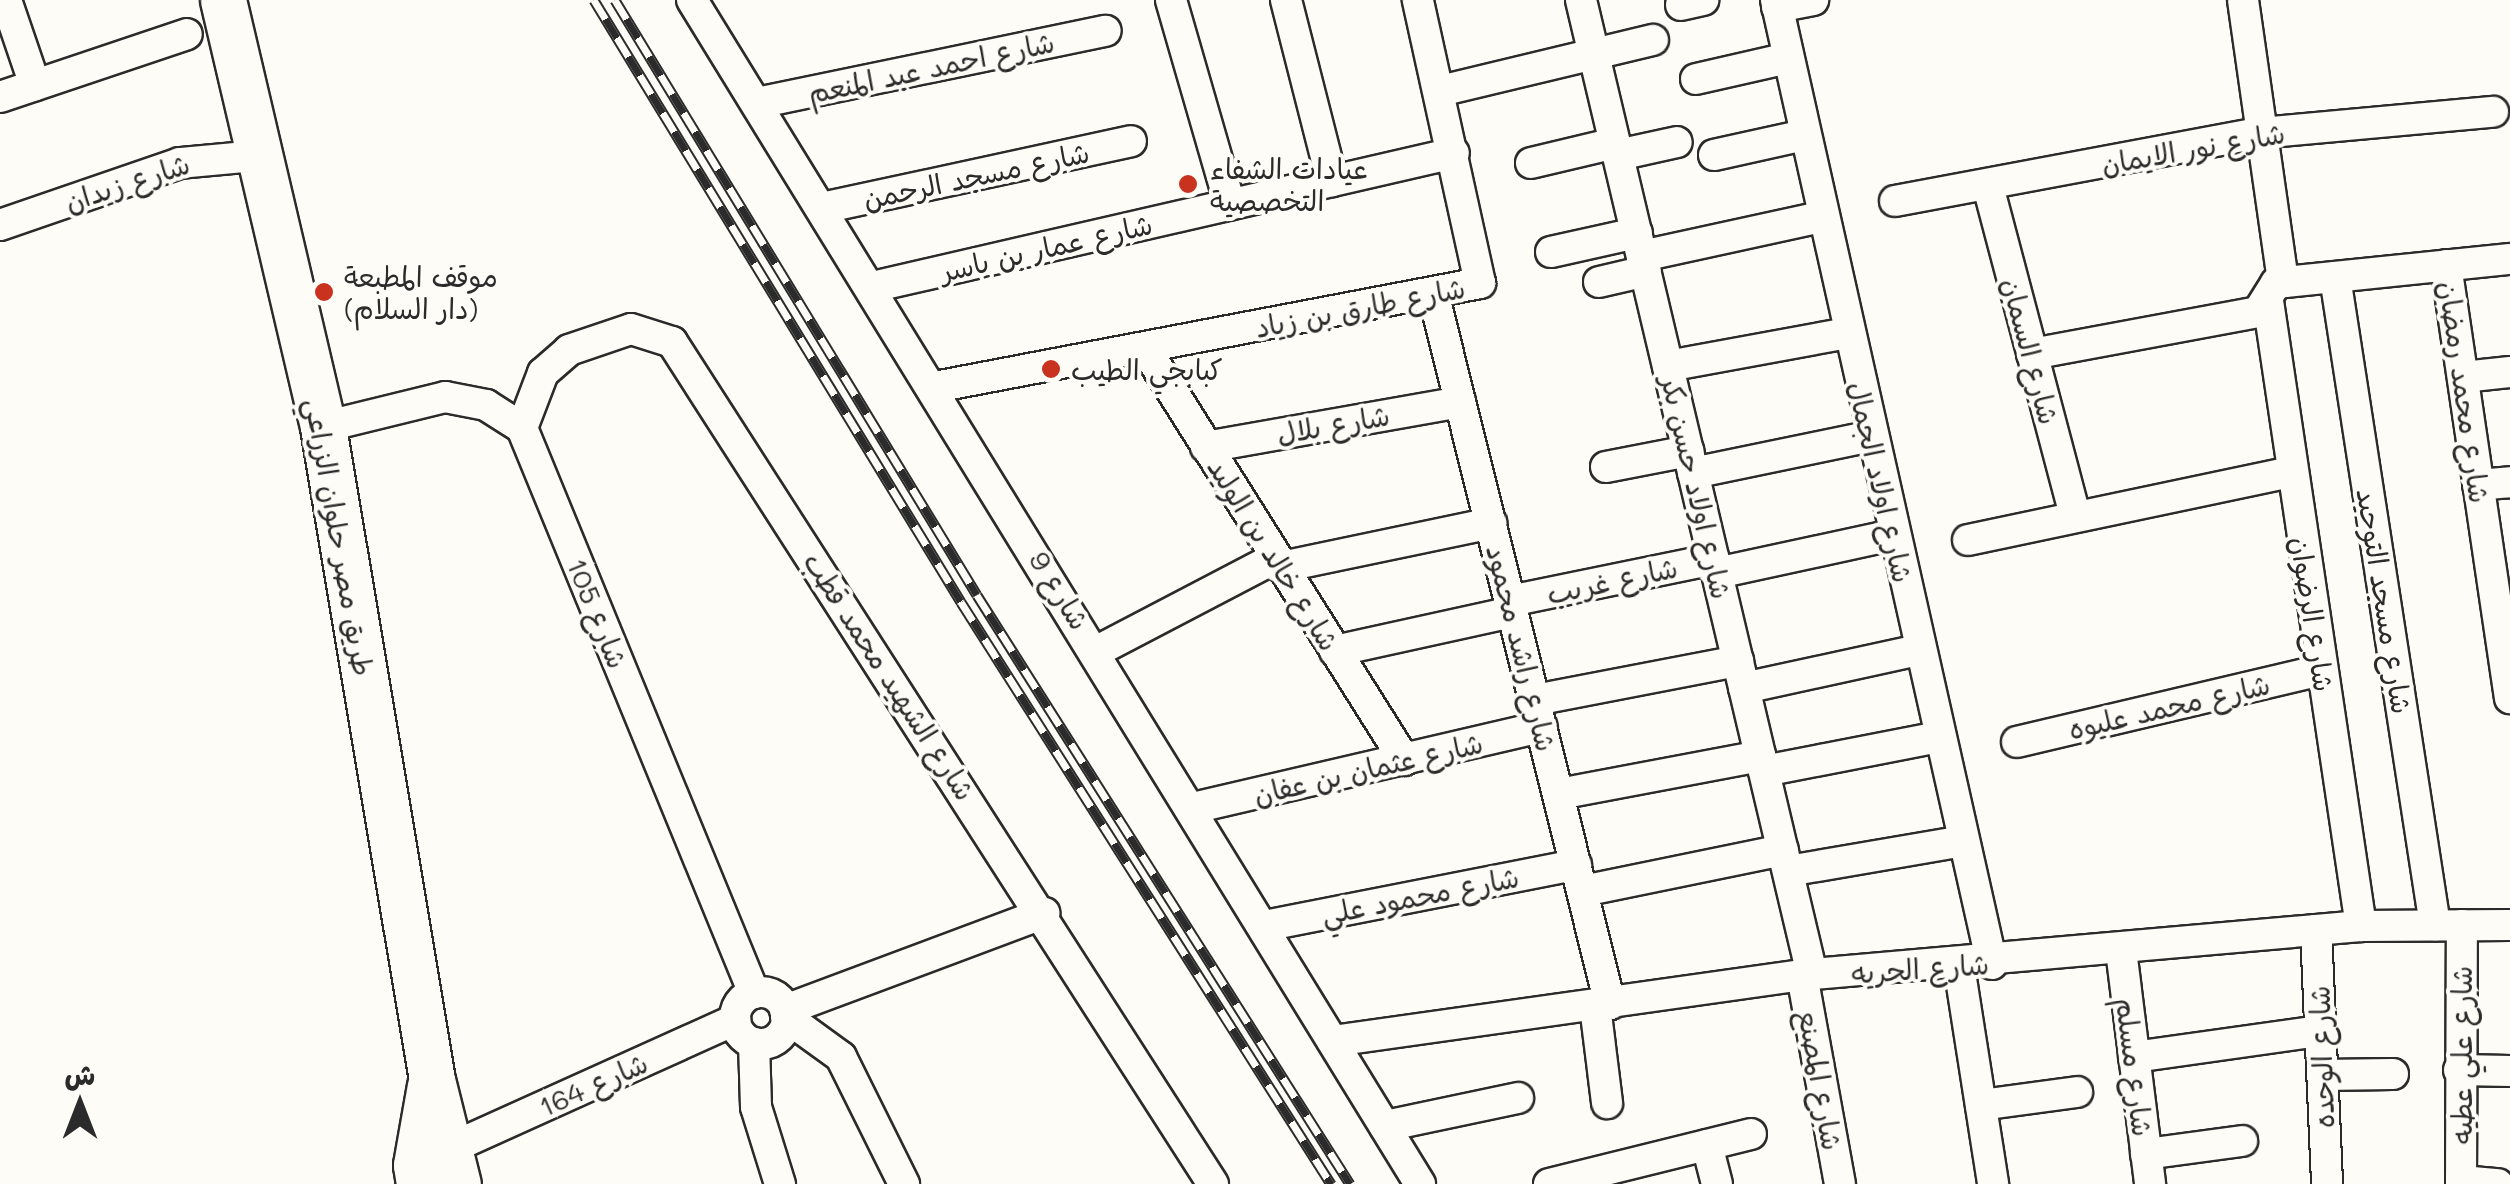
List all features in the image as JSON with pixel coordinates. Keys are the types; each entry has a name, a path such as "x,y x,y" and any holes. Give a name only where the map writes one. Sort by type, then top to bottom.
{"main road":[{"name":"طريق مصر حلوان الزراعي","path":"223,0 256,156 322,427 432,1080 427,1173"}],"street":[{"path":"6,0 35,85"},
{"path":"1170,0 1230,205"},
{"path":"1286,0 1332,182"},
{"path":"1418,0 1454,154"},
{"name":"شارع اولاد حسن بكر","path":"1581,0 1785,860 1807,975"},
{"path":"1777,3 1813,0"},
{"name":"شارع الرضوان","path":"2243,0 2260,133 2291,472 2361,926"},
{"name":"شارع 9","path":"702,2 756,103 1098,651 1420,1184"},
{"name":"شارع اولاد الجمال","path":"1777,3 1821,217 1992,964"},
{"name":"شارع احمد عبد المنعم","path":"756,103 1106,31"},
{"path":"0,97 187,34"},
{"path":"1440,91 1653,40"},
{"path":"1696,79 1788,58"},
{"name":"شارع نور الايمان","path":"1895,201 2260,133 2493,112"},
{"path":"1714,155 1804,136"},
{"name":"شارع مسجد الرحمن","path":"822,208 1130,141"},
{"path":"1531,163 1677,142"},
{"name":"شارع عمار بن ياسر","path":"872,287 1454,154"},
{"name":"شارع طارق بن زياد","path":"935,387 1475,285 1483,274 1454,154"},
{"name":"شارع زيدان","path":"0,226 180,163 256,156"},
{"name":"شارع السمان","path":"1988,186 2075,516"},
{"path":"1551,252 1641,253 1821,217"},
{"path":"1599,282 1641,253"},
{"path":"2032,354 2258,312 2275,291 2335,277 2510,259"},
{"name":"شارع محمد رمضان","path":"2446,264 2478,485 2502,584 2510,697"},
{"name":"شارع مسجد التوحيد","path":"2335,277 2449,925"},
{"name":"شارع راشد محمود","path":"1433,293 1579,878 1602,1005 1608,1103"},
{"name":"شارع الشهيد محمد قطب","path":"522,428 543,374 569,350 631,329 672,342 1044,913 1213,1184"},
{"path":"1668,366 1848,333"},
{"name":"شارع خالد بن الوليد","path":"1145,348 1404,760"},
{"path":"2462,377 2510,372"},
{"path":"322,427 445,397 486,406 522,428"},
{"name":"شارع بلال","path":"1206,446 1460,402"},
{"name":"شارع 105","path":"522,428 754,993"},
{"path":"1606,467 1691,462 1871,436"},
{"path":"1968,540 2291,472"},
{"path":"2478,485 2510,482"},
{"path":"1098,651 1278,562 1491,523"},
{"name":"شارع غريب","path":"1334,651 1512,606 1893,535"},
{"name":"شارع عثمان بن عفان","path":"1193,808 1404,760 1539,714 1741,674 1919,650"},
{"name":"شارع محمد عليوه","path":"2017,742 2322,670"},
{"path":"1559,794 1939,738"},
{"name":"شارع محمود علي","path":"1264,926 1579,878 1963,841"},
{"path":"745,1031 777,1038 786,1014 1044,913"},
{"name":"شارع علي عطيه","path":"2449,925 2459,1070 2461,1182"},
{"name":"شارع الحريه","path":"1333,1041 1807,975 1992,964 2361,926 2510,925"},
{"name":"شارع الوحده","path":"2316,930 2326,1184"},
{"name":"شارع مسلم","path":"2121,950 2148,1169"},
{"path":"1958,966 1993,1184"},
{"name":"شارع المصنع","path":"1807,975 1840,1184"},
{"path":"780,1184 756,1107 738,1005 754,993 776,998 786,1014 841,1057 904,1184"},
{"name":"شارع 164","path":"427,1173 745,1031"},
{"path":"2134,1057 2320,1031"},
{"path":"2459,1070 2510,1071"},
{"path":"2322,1075 2394,1074"},
{"path":"1980,1104 2077,1092"},
{"path":"1384,1126 1518,1098"},
{"path":"1549,1184 1649,1172 1706,1145 1751,1134"},
{"path":"2148,1169 2242,1141"},
{"path":"1706,1145 1717,1184"},
{"path":"2461,1182 2498,1184"}],"railway":[{"path":"594,0 961,602 1331,1184"},
{"path":"615,0 977,595 1350,1184"}],"place":[{"name":"عيادات الشفاء التخصصية","path":"1188,184"},
{"name":"موقف المطبعة (دار السلام)","path":"324,292"},
{"name":"كبابجي الطيب","path":"1051,369"}]}
